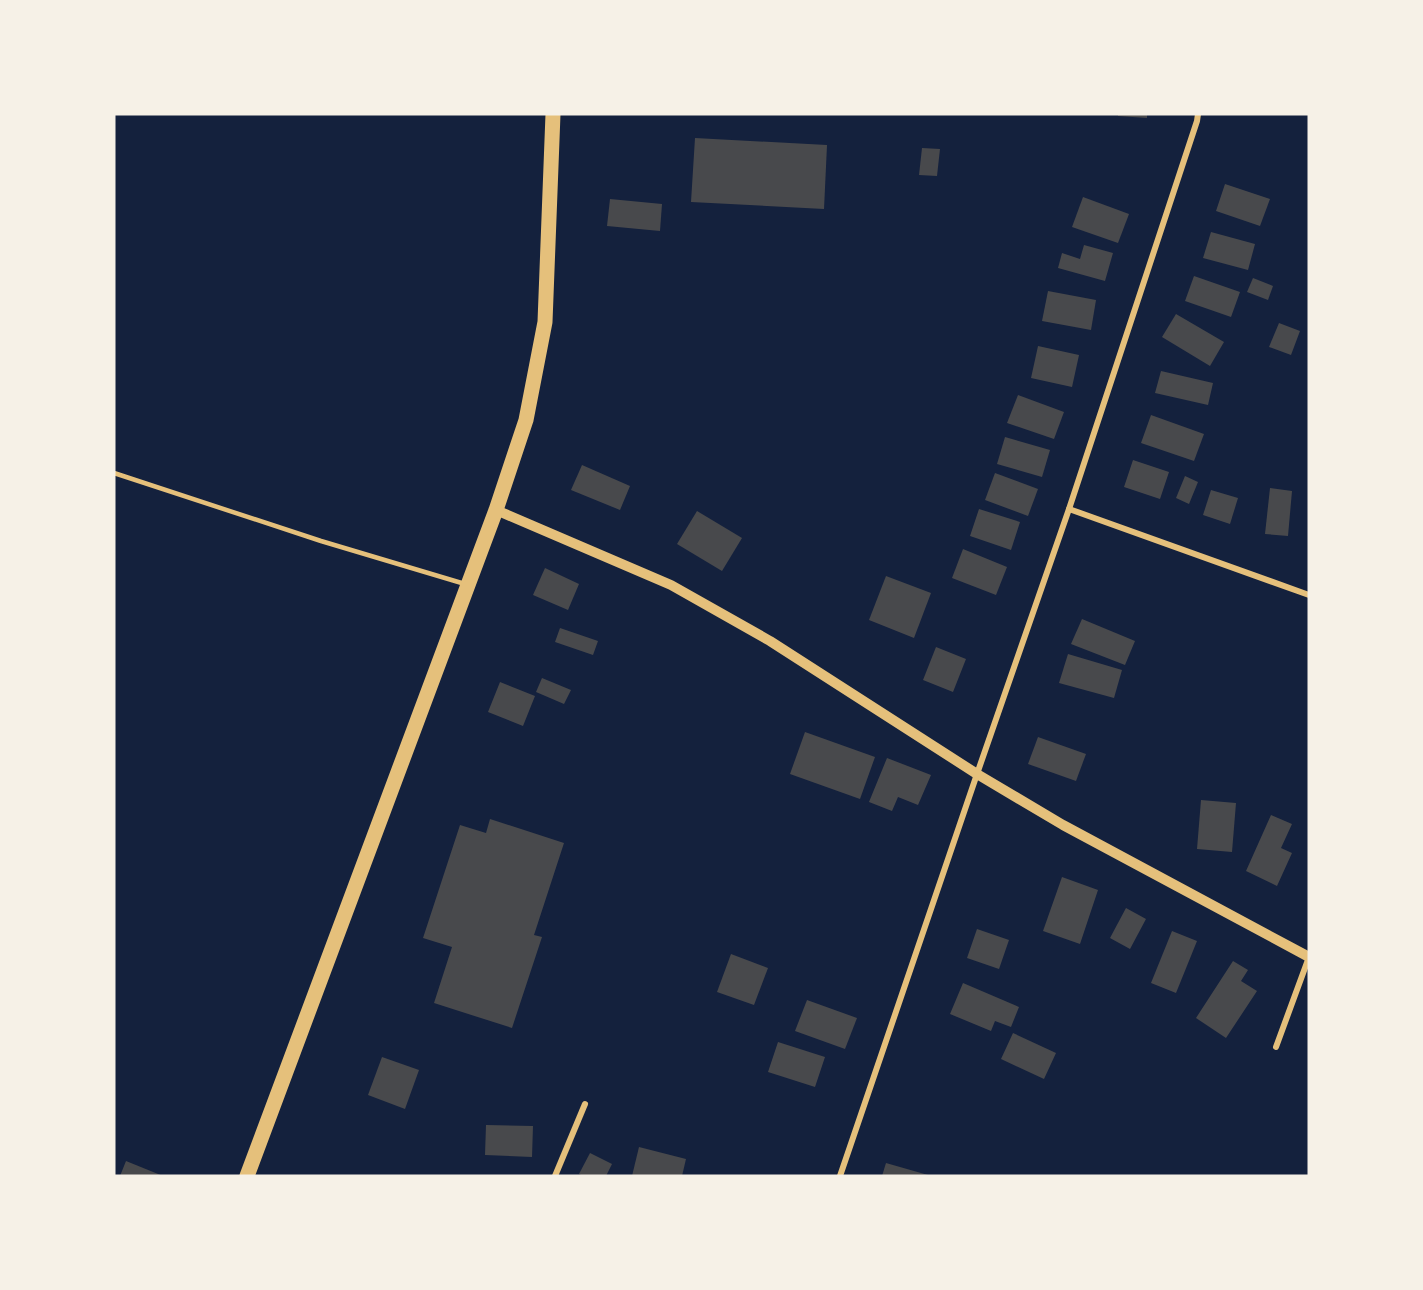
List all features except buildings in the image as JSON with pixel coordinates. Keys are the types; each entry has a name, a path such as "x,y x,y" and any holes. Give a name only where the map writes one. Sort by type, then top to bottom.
{"main road":[{"path":"247,1176 496,510 526,420 545,322 553,114"}],"street":[{"path":"840,1176 1069,508 1198,114"},
{"path":"1069,508 1309,595"},
{"path":"496,510 671,585 770,641 977,774 1063,825 1309,957 1276,1047"},
{"path":"555,1176 585,1104"}],"lane":[{"path":"114,473 321,541 468,585"}]}
